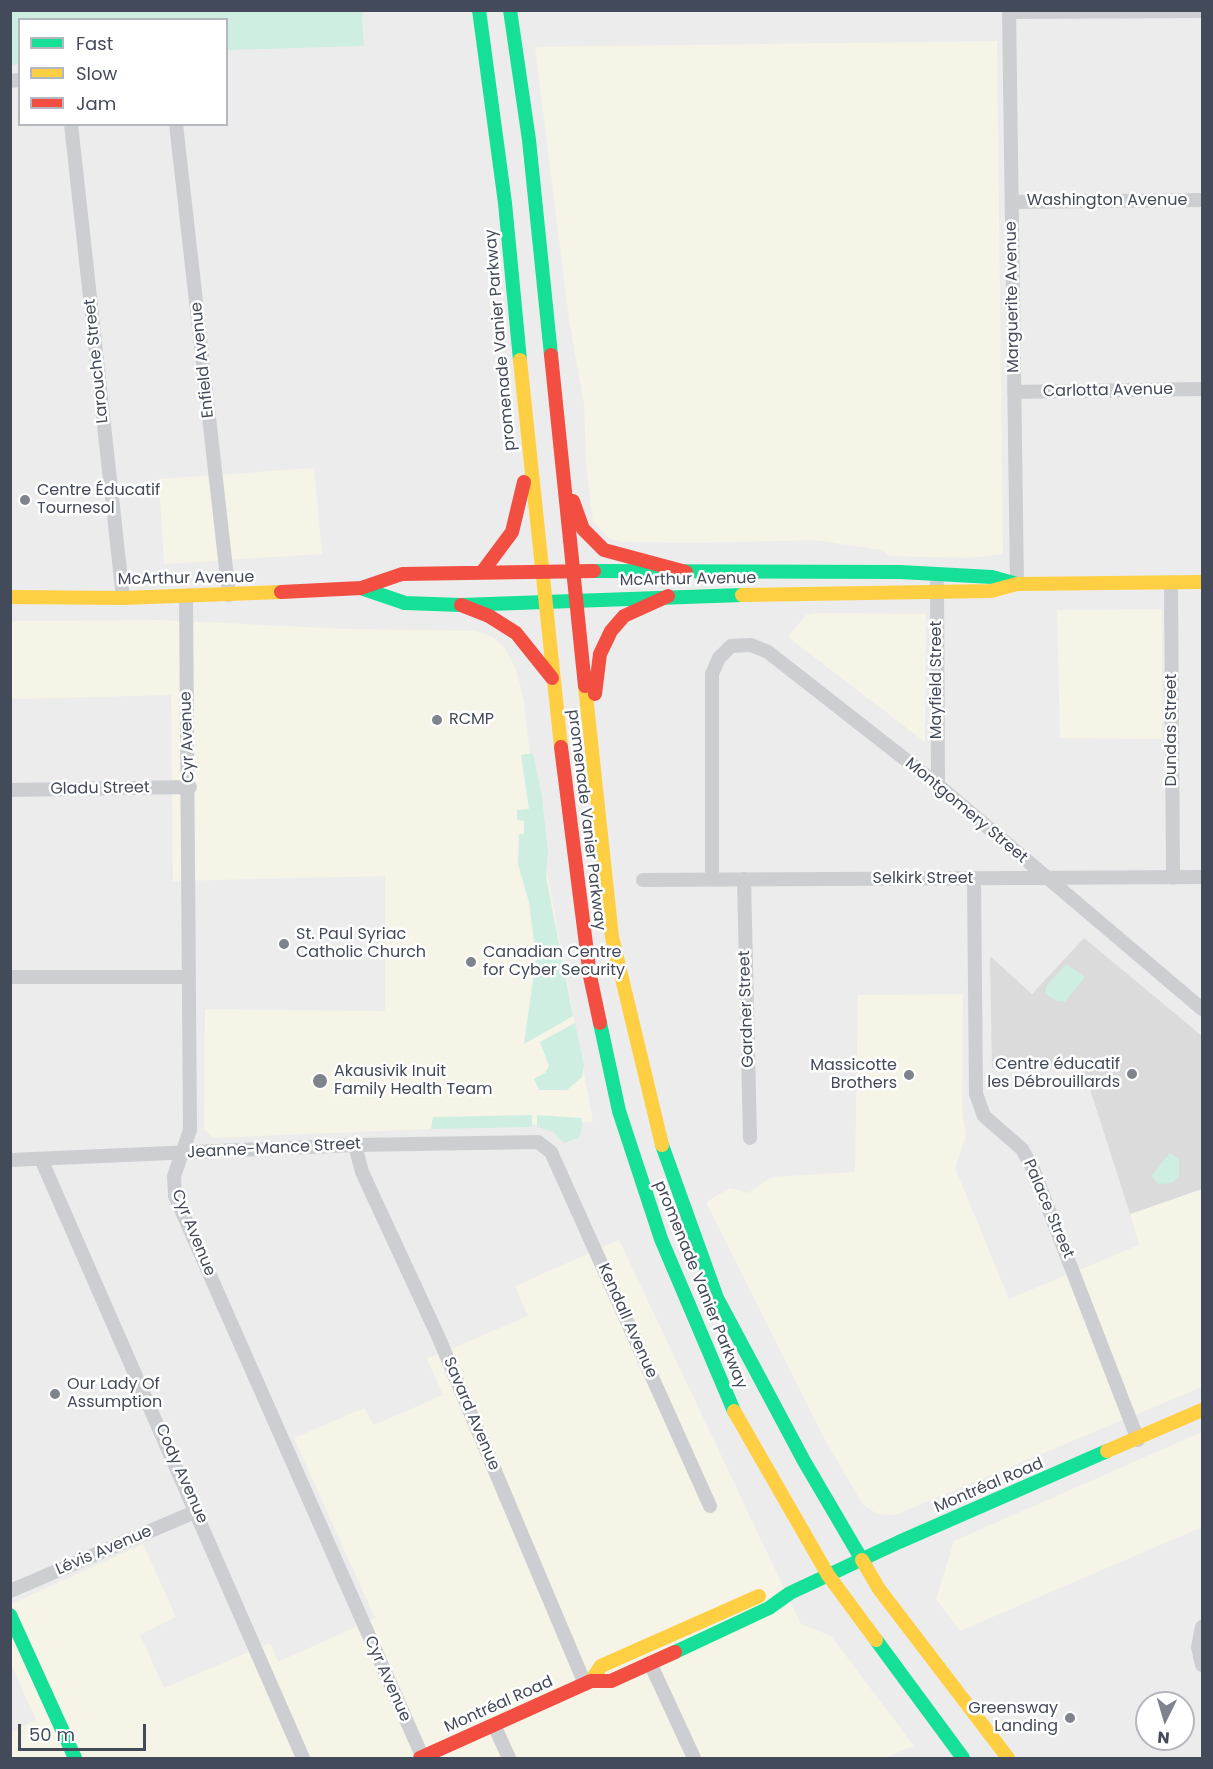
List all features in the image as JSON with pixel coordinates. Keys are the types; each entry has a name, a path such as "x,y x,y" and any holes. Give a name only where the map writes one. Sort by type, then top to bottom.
{"main road":[{"name":"promenade Vanier Parkway","path":"478,10 505,203 552,678 590,976 626,1133 661,1239 725,1396 828,1575 963,1758"},
{"path":"510,10 529,140 591,752 618,968 660,1139 717,1298 788,1432 862,1560 930,1659 1008,1758"},
{"path":"483,571 512,532 519,513 529,454"},
{"path":"560,463 579,520 596,544 612,553 686,572"},
{"name":"McArthur Avenue","path":"10,597 123,598 361,588 402,574 483,571 542,573 836,571 992,577 1017,584"},
{"name":"McArthur Avenue","path":"361,588 405,603 461,605 668,596 991,591 1017,584 1203,582"},
{"path":"591,752 598,666 606,640 624,616 668,596"},
{"path":"461,605 489,616 516,633 552,678"},
{"name":"Montréal Road","path":"422,1758 588,1682 611,1682 769,1608 790,1593 828,1575 1203,1410"},
{"name":"Montréal Road","path":"588,1682 601,1666 648,1644 764,1594 790,1593"},
{"path":"10,1615 75,1758"}],"street":[{"path":"1009,11 1203,11"},
{"name":"Marguerite Avenue","path":"1009,11 1017,584"},
{"name":"Larouche Street","path":"71,126 123,598"},
{"name":"Enfield Avenue","path":"176,126 229,595"},
{"name":"Washington Avenue","path":"1012,202 1203,200"},
{"name":"Carlotta Avenue","path":"1014,392 1203,389"},
{"name":"Mayfield Street","path":"937,574 938,786"},
{"name":"Dundas Street","path":"1171,582 1173,878"},
{"name":"Cyr Avenue","path":"186,596 190,787 190,1130 184,1153 174,1176 175,1196 422,1758"},
{"name":"Montgomery Street","path":"712,879 711,684 714,666 731,646 751,645 768,652 938,786 1203,1010"},
{"name":"Gladu Street","path":"10,790 190,787"},
{"name":"Selkirk Street","path":"643,880 1203,878"},
{"name":"Gardner Street","path":"744,879 750,1138"},
{"name":"Palace Street","path":"974,879 976,1094 984,1116 1022,1149 1033,1169 1137,1440"},
{"path":"10,977 189,977"},
{"name":"Jeanne-Mance Street","path":"10,1160 355,1145 537,1142"},
{"name":"Kendall Avenue","path":"537,1142 551,1152 710,1506"},
{"name":"Savard Avenue","path":"355,1145 362,1172 438,1336 588,1682"},
{"name":"Cody Avenue","path":"41,1159 197,1510 303,1758"},
{"name":"Lévis Avenue","path":"10,1591 197,1510"},
{"path":"1200,1632 1198,1653 1203,1665"},
{"path":"650,1663 694,1758"},
{"path":"494,1725 509,1758"}],"shaded area":[{"path":"997,41 1003,554 969,558 890,556 881,550 815,540 697,543 623,542 610,539 593,521 586,462 584,405 569,319 535,47"},
{"path":"314,468 322,554 164,564 159,479"},
{"path":"1162,609 1162,739 1060,738 1057,610"},
{"path":"816,613 926,614 925,742 788,637 806,615"},
{"path":"159,620 349,629 474,631 491,636 504,647 516,669 524,701 536,812 593,1122 213,1138 204,1129 205,1009 385,1011 385,876 173,881 171,695 11,699 10,621"},
{"path":"1084,938 1202,1036 1202,1189 1130,1214 1089,1086 1078,1066 992,1068 990,956 1032,994"},
{"path":"963,994 962,1110 966,1136 955,1168 1009,1299 1139,1245 1130,1214 1202,1189 1202,1387 895,1515 878,1514 863,1505 824,1438 706,1202 730,1188 748,1193 772,1177 855,1172 858,995"},
{"path":"619,1240 801,1624 831,1636 914,1746 884,1758 11,1758 10,1733 36,1720 11,1664 11,1604 143,1544 176,1617 140,1635 164,1688 270,1643 278,1662 375,1618 294,1438 364,1408 374,1425 443,1395 427,1359 528,1316 515,1286"},
{"path":"1202,1432 1202,1527 960,1631 936,1599 954,1541"}],"green space":[{"path":"11,10 364,11 362,15 364,46 228,50 228,18 18,18 18,64 11,65"},
{"path":"533,753 542,797 548,852 546,877 573,1016 524,1044 536,959 529,902 518,864 519,834 524,834 524,821 517,820 517,810 529,809 521,755"},
{"path":"1066,964 1085,977 1065,1002 1056,1001 1045,993 1047,985"},
{"path":"575,1023 584,1066 582,1077 567,1090 539,1090 534,1079 545,1073 549,1066 540,1042"},
{"path":"532,1115 532,1127 431,1129 433,1117"},
{"path":"537,1115 582,1118 581,1133 578,1138 564,1143 553,1132 537,1127"},
{"path":"1170,1153 1179,1159 1179,1176 1172,1183 1158,1184 1151,1176"}],"traffic: fast":[{"path":"479,10 505,203 520,360"},
{"path":"510,10 529,140 551,355"},
{"path":"594,571 900,572 992,577 1017,584"},
{"path":"361,588 405,603 461,605 742,595"},
{"path":"600,1023 619,1111 661,1239 734,1411"},
{"path":"662,1145 717,1298 804,1461 862,1560"},
{"path":"675,1652 769,1608 790,1593 899,1542 1107,1451"},
{"path":"10,1615 75,1758"},
{"path":"876,1640 963,1758"}],"traffic: slow":[{"path":"520,360 561,747"},
{"path":"742,595 991,591 1017,584 1202,582"},
{"path":"10,597 123,598 281,592"},
{"path":"585,686 612,937 662,1145"},
{"path":"1107,1451 1202,1410"},
{"path":"734,1411 828,1575 876,1640"},
{"path":"862,1560 879,1589 1008,1758"},
{"path":"591,1681 601,1666 759,1596"}],"traffic: jam":[{"path":"551,355 585,686"},
{"path":"483,571 512,532 524,482"},
{"path":"573,501 583,529 604,550 686,572"},
{"path":"281,592 361,588 402,574 594,571"},
{"path":"595,694 600,654 611,631 624,616 668,596"},
{"path":"461,605 489,616 516,633 552,678"},
{"path":"561,747 590,976 600,1023"},
{"path":"420,1758 591,1681 611,1681 675,1652"}],"place":[{"name":"Centre Éducatif Tournesol","path":"25,500"},
{"name":"RCMP","path":"437,720"},
{"name":"St. Paul Syriac Catholic Church","path":"284,944"},
{"name":"Canadian Centre for Cyber Security","path":"471,962"},
{"name":"Centre éducatif les Débrouillards","path":"1132,1074"},
{"name":"Massicotte Brothers","path":"909,1075"},
{"name":"Akausivik Inuit Family Health Team","path":"320,1081"},
{"name":"Our Lady Of Assumption","path":"55,1394"},
{"name":"Greensway Landing","path":"1070,1718"}]}
